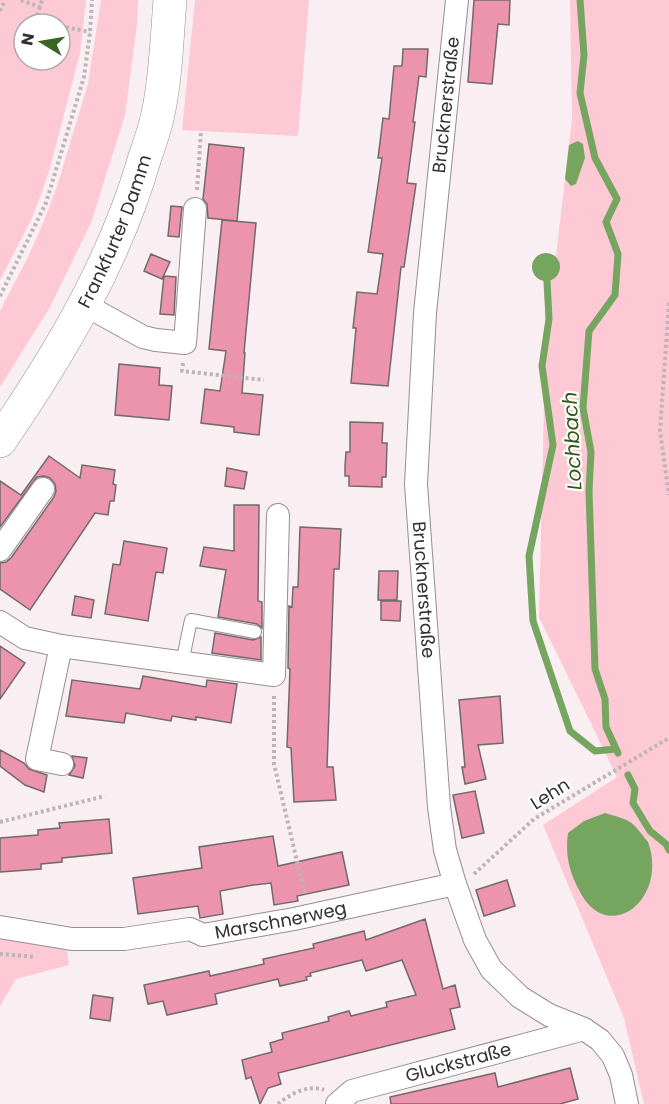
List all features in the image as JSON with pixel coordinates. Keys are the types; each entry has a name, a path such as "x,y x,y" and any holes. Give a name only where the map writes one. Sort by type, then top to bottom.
{"main road":[{"name":"Frankfurter Damm","path":"0,441 31,395 85,305 113,249 136,190 158,114 170,0"}],"street":[{"name":"Brucknerstraße","path":"457,0 425,313 416,484 445,850 475,940 491,969 520,997 549,1015 585,1029 600,1040 613,1056 621,1075 627,1104"},
{"path":"85,305 142,337 185,343 195,209"},
{"path":"0,550 43,489"},
{"path":"0,622 26,638 61,646 274,675 278,514"},
{"path":"61,646 37,759 62,764"},
{"name":"Marschnerweg","path":"0,927 72,939 124,939 190,929 203,935 310,916 455,884"},
{"name":"Gluckstraße","path":"340,1101 352,1091 585,1029"}],"lane":[{"path":"182,663 191,620 255,632"}],"path":[{"path":"0,11 5,0"},
{"path":"21,0 40,7"},
{"path":"38,12 42,0"},
{"path":"0,296 46,202 84,78 92,0"},
{"path":"72,28 90,32"},
{"path":"195,209 201,131"},
{"path":"669,303 660,431 669,495"},
{"path":"185,343 182,371 264,380"},
{"path":"274,675 274,764 310,916"},
{"name":"Lehn","path":"455,884 479,872 534,819 669,738"},
{"path":"0,822 105,796"},
{"path":"278,1104 290,1094 316,1087 340,1101"}],"shaded area":[{"path":"0,0 86,0 80,53 50,168 31,220 0,280"},
{"path":"101,0 138,0 137,25 125,115 91,223 50,307 0,387 0,311 28,257 57,186 88,84"},
{"path":"195,0 309,0 298,136 182,130"},
{"path":"570,0 669,0 669,1104 644,1104 624,1018 543,825 617,777 539,617 546,321 543,280 534,273 533,264 541,254 548,253 556,256 572,119"},
{"path":"578,141 583,144 585,158 576,184 571,186 565,179 569,145"},
{"path":"546,253 556,257 560,267 556,277 546,281 536,277 532,267 536,257"},
{"path":"605,813 630,822 637,829 648,842 652,863 650,882 643,898 632,909 619,915 605,915 591,907 579,890 570,869 568,855 568,833 584,821"},
{"path":"0,936 67,950 69,965 16,979 0,1006"}],"building":[{"path":"474,0 510,0 509,25 498,24 492,84 468,82"},
{"path":"403,49 428,49 426,77 419,76 413,122 415,122 407,183 416,184 404,267 401,267 388,386 351,383 357,292 377,294 383,254 368,252 382,158 378,158 383,118 389,119 394,66 402,66"},
{"path":"209,144 244,148 237,221 208,218 207,204 203,199"},
{"path":"171,206 182,207 179,237 168,236"},
{"path":"222,220 256,223 242,393 263,395 259,435 234,432 234,427 201,423 205,389 220,391 226,351 209,349"},
{"path":"151,254 170,262 162,279 144,271"},
{"path":"164,276 176,277 174,315 160,314"},
{"path":"119,364 160,368 159,385 172,386 169,420 115,415"},
{"path":"350,422 383,423 382,443 387,443 386,477 382,477 382,487 349,486 349,476 345,476 345,466 346,452 350,452"},
{"path":"49,456 80,478 82,465 115,470 113,484 116,485 114,501 110,501 108,515 95,513 30,610 0,589 0,563 11,558 54,497 55,484 50,478 37,477 0,527 0,481 21,495"},
{"path":"227,468 247,472 244,489 225,486"},
{"path":"234,505 259,505 258,601 262,602 262,628 257,624 218,617 226,570 200,566 204,547 234,551"},
{"path":"300,527 341,529 339,569 334,569 327,767 333,767 336,800 294,802 291,748 287,747 290,669 288,668 289,606 292,607 293,587 298,587"},
{"path":"124,541 167,548 163,573 156,572 148,621 105,614 113,564 120,565"},
{"path":"379,571 398,571 397,600 378,600"},
{"path":"75,596 94,600 91,618 72,615"},
{"path":"381,601 401,601 400,621 381,620"},
{"path":"215,633 253,640 261,637 261,660 212,653"},
{"path":"0,646 25,663 0,699"},
{"path":"143,676 206,687 207,680 237,684 231,723 196,717 196,720 172,716 171,721 126,713 124,723 66,716 72,680 140,689"},
{"path":"500,696 503,743 478,745 486,779 465,784 459,700"},
{"path":"0,750 24,763 29,769 47,775 44,792 25,785 0,766"},
{"path":"72,756 87,758 83,778 69,775 75,766"},
{"path":"475,791 484,833 462,838 453,795"},
{"path":"109,819 112,853 62,858 62,862 41,864 41,869 0,872 0,838 38,835 38,830 60,828 59,823"},
{"path":"273,836 278,866 342,852 349,885 297,896 298,901 274,905 271,883 253,885 220,891 223,914 200,918 198,906 138,914 133,878 202,868 199,847"},
{"path":"507,880 515,906 484,916 476,890"},
{"path":"425,919 443,989 455,985 460,1007 450,1009 455,1029 278,1073 281,1084 268,1088 260,1104 251,1077 246,1079 242,1060 272,1052 270,1043 283,1039 282,1033 329,1021 328,1017 349,1011 351,1016 387,1007 386,1002 416,995 402,960 366,971 362,960 310,973 311,976 306,977 307,980 280,986 278,979 215,994 217,1004 167,1015 163,1001 148,1004 144,985 209,971 210,976 264,964 263,959 314,948 313,944 364,931 366,940"},
{"path":"93,995 113,998 110,1021 90,1018"},
{"path":"570,1068 578,1099 560,1104 391,1104 390,1097 495,1073 498,1087"}],"waterway":[{"name":"Lochbach","path":"580,0 584,55 580,93 595,158 617,199 606,222 618,254 615,295 589,331 583,408 591,452 589,491 595,669 605,699 606,727 618,753"},
{"path":"547,280 549,319 542,366 553,445 529,556 533,621 570,731 595,751 616,749"},
{"name":"Lochbach","path":"628,775 635,789 633,803 650,831 666,844 669,850"}]}
